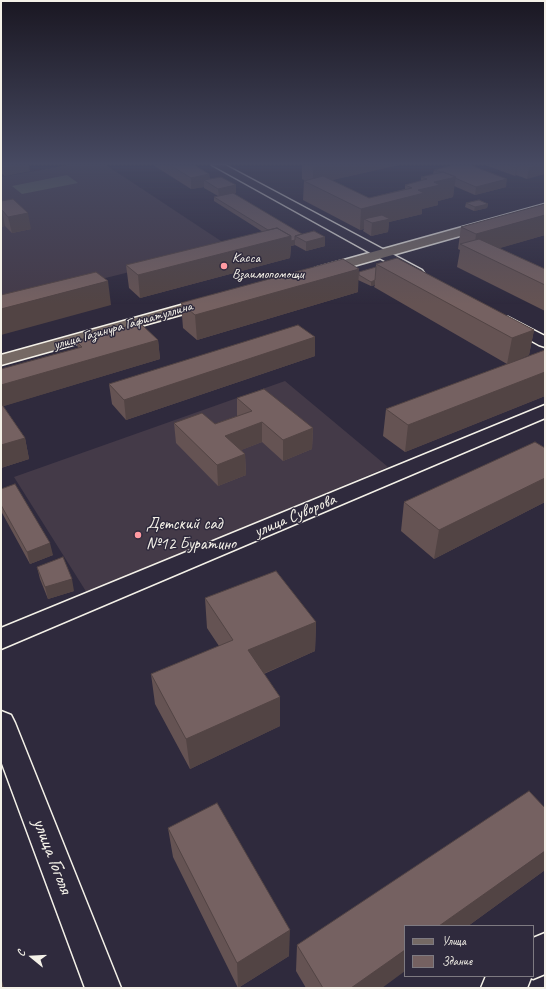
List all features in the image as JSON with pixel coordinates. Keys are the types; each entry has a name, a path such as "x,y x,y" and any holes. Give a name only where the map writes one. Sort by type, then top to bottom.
{"main road":[{"path":"304,276 534,211"},
{"name":"улица Газинура Гафиатуллина","path":"1,360 227,297"}],"street":[{"path":"303,211 430,280"},
{"path":"498,316 545,342"},
{"name":"улица Суворова","path":"1,639 545,411"},
{"name":"улица Гоголя","path":"1,723 103,988"},
{"path":"534,960 545,951"},
{"path":"499,988 513,977"}],"shaded area":[{"path":"1,211 176,211 230,247 1,304"},
{"name":"Детский сад №12 Буратино","path":"285,381 388,467 87,593 14,477"}],"building":[{"path":"3,211 26,211 28,213 8,217"},
{"path":"237,211 264,211 302,234 295,236 295,240 291,241 291,236 277,228 268,230"},
{"path":"519,211 545,211 545,215 476,234 461,227"},
{"path":"382,215 390,219 372,223 364,219"},
{"path":"277,228 291,236 138,275 126,265"},
{"path":"314,231 325,237 306,242 295,236"},
{"path":"479,239 545,269 545,285 460,244"},
{"path":"397,258 534,330 512,338 376,264"},
{"path":"343,259 359,269 195,315 181,303"},
{"path":"376,267 375,280 371,282 359,275 359,272"},
{"path":"96,272 108,281 1,309 1,295"},
{"path":"140,323 158,340 1,385 1,369 82,347 76,341"},
{"path":"298,325 315,337 124,400 109,384"},
{"path":"545,350 545,372 408,425 386,409"},
{"path":"264,389 313,428 283,440 262,422 225,436 245,454 217,465 174,423 202,413 215,424 252,411 237,398"},
{"path":"1,403 25,438 1,445"},
{"path":"535,442 545,448 545,478 439,530 404,502"},
{"path":"15,484 50,543 27,552 1,505 1,489"},
{"path":"63,557 72,579 45,587 37,567"},
{"path":"276,571 316,622 248,650 280,697 186,739 151,674 233,640 205,598"},
{"path":"529,791 545,808 545,851 440,925 404,925 404,951 351,988 323,988 297,945"},
{"path":"217,803 290,930 237,963 168,828"}],"place":[{"name":"Касса Взаимопомощи","path":"224,266"},
{"name":"Детский сад №12 Буратино","path":"138,535"}]}
